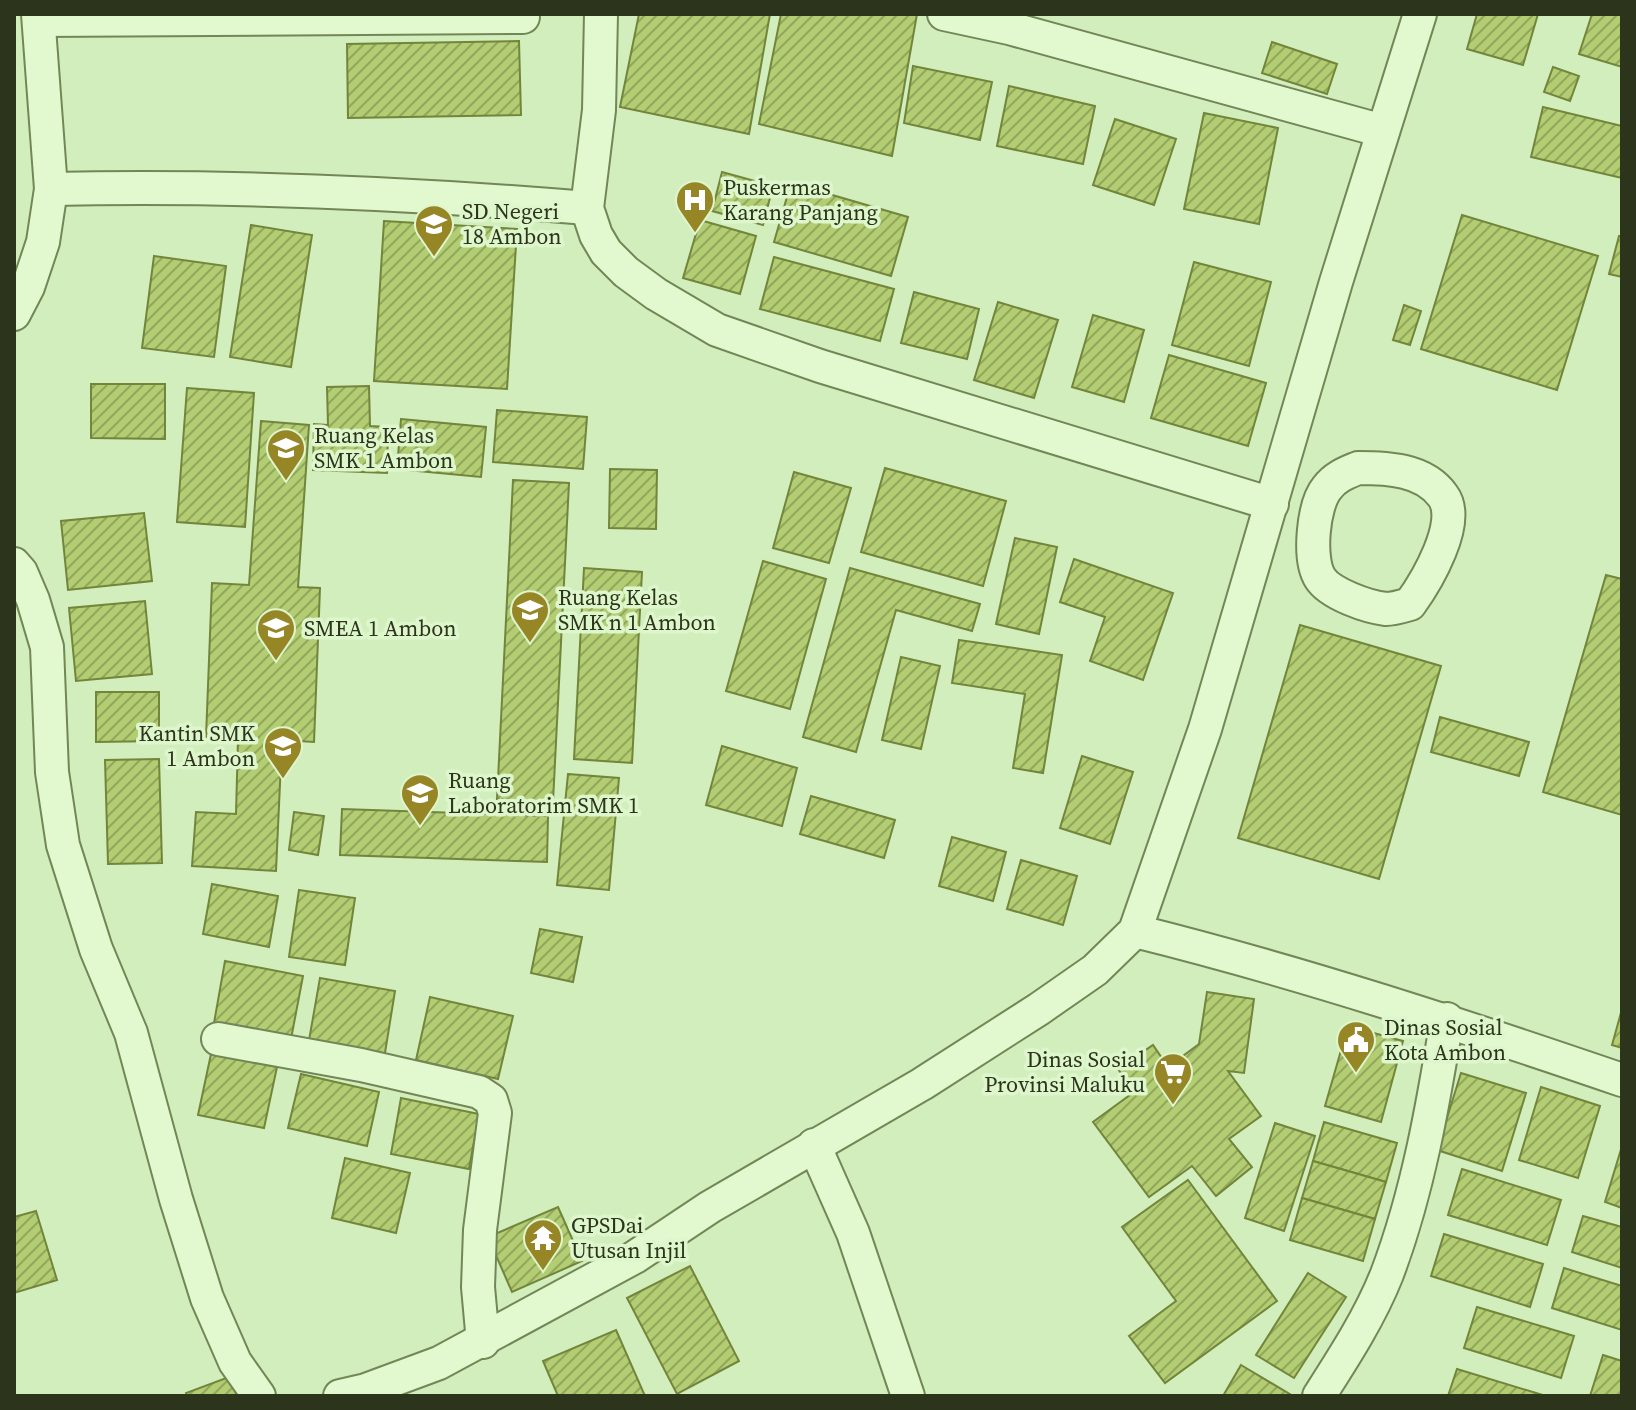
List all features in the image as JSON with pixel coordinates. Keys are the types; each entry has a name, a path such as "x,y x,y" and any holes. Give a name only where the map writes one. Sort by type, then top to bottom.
{"street":[{"path":"601,14 599,110 587,208 596,235 606,252 626,272 656,294 717,330 820,366 1276,492 1325,489 1341,474 1358,468 1391,468 1422,478 1445,497 1446,535 1424,585 1410,604 1388,609 1348,599 1320,579 1313,555 1314,533 1325,489"},
{"path":"944,14 1009,28 1383,131"},
{"path":"340,1396 366,1390 439,1363 483,1342 635,1257 710,1207 922,1084 1039,1009 1095,970 1135,931 1205,729 1336,282 1420,14"},
{"path":"14,314 28,287 43,242 51,189 33,21 207,16 523,17"},
{"path":"51,189 180,186 452,196 587,208"},
{"path":"14,564 21,572 33,600 47,647 52,772 63,845 96,949 131,1033 176,1199 207,1298 235,1362 259,1396"},
{"path":"1135,931 1447,1019 1622,1080"},
{"path":"1319,1396 1356,1338 1386,1274 1415,1186 1447,1019"},
{"path":"218,1039 361,1065 479,1092 491,1100 495,1113 484,1187 478,1287 483,1342"},
{"path":"814,1145 853,1233 908,1396"}],"building":[{"path":"639,14 770,14 749,134 620,107"},
{"path":"781,14 917,14 892,156 759,124"},
{"path":"1477,14 1538,14 1523,65 1467,49"},
{"path":"1592,14 1622,14 1622,67 1579,54"},
{"path":"519,41 521,115 348,118 347,44"},
{"path":"1272,42 1337,64 1327,94 1262,73"},
{"path":"913,66 992,82 980,140 904,123"},
{"path":"1553,67 1579,76 1570,101 1544,92"},
{"path":"1009,86 1095,106 1083,164 997,146"},
{"path":"1543,107 1622,126 1622,178 1531,157"},
{"path":"1204,113 1278,128 1259,224 1184,209"},
{"path":"1115,119 1176,139 1154,205 1093,185"},
{"path":"722,172 773,186 763,225 712,211"},
{"path":"791,183 908,217 891,276 774,242"},
{"path":"1462,215 1598,256 1557,390 1421,349"},
{"path":"700,220 756,236 740,294 683,278"},
{"path":"384,221 517,229 507,389 374,381"},
{"path":"251,225 312,235 291,367 230,357"},
{"path":"1619,236 1622,236 1622,277 1609,274"},
{"path":"154,256 226,266 214,357 142,348"},
{"path":"774,257 894,289 880,341 760,309"},
{"path":"1194,262 1271,282 1249,366 1172,345"},
{"path":"914,292 979,309 967,359 901,343"},
{"path":"998,302 1058,320 1034,398 974,380"},
{"path":"1404,305 1421,311 1410,345 1393,340"},
{"path":"1093,315 1144,330 1124,402 1072,387"},
{"path":"1169,355 1266,383 1248,446 1151,418"},
{"path":"91,384 165,384 165,439 91,438"},
{"path":"369,386 370,426 388,427 387,473 313,470 314,424 328,425 327,387"},
{"path":"187,388 254,393 245,527 177,522"},
{"path":"497,410 587,417 583,469 493,462"},
{"path":"401,419 486,427 481,477 397,469"},
{"path":"261,421 309,425 298,587 320,588 314,742 282,740 276,871 192,866 196,812 236,814 238,739 206,737 212,583 249,585"},
{"path":"885,468 1006,501 983,586 861,552"},
{"path":"610,469 657,470 656,529 609,528"},
{"path":"794,472 851,488 829,563 773,548"},
{"path":"513,480 569,483 553,802 497,799"},
{"path":"144,513 152,581 68,590 61,521"},
{"path":"1015,538 1057,547 1039,634 996,624"},
{"path":"1074,559 1173,593 1143,680 1090,661 1105,617 1060,602"},
{"path":"763,561 826,579 790,709 726,691"},
{"path":"584,568 642,572 632,763 574,759"},
{"path":"850,568 980,604 972,631 896,610 856,752 803,737"},
{"path":"1606,575 1622,579 1622,815 1543,792"},
{"path":"145,601 152,674 76,681 69,608"},
{"path":"1300,625 1441,666 1379,879 1238,838"},
{"path":"959,640 1062,655 1043,773 1013,768 1025,694 952,683"},
{"path":"901,657 940,666 921,749 882,740"},
{"path":"96,692 159,692 159,741 96,742"},
{"path":"1440,717 1529,742 1519,776 1431,752"},
{"path":"722,746 797,768 782,826 706,805"},
{"path":"1082,756 1133,772 1110,844 1060,828"},
{"path":"159,759 162,863 108,864 105,760"},
{"path":"568,774 619,778 609,890 557,885"},
{"path":"811,796 895,820 884,858 800,834"},
{"path":"342,809 548,816 547,862 340,855"},
{"path":"294,812 324,816 318,855 289,850"},
{"path":"952,837 1006,852 993,901 939,886"},
{"path":"1021,860 1077,876 1063,925 1007,909"},
{"path":"212,884 278,896 269,947 203,934"},
{"path":"299,890 355,898 345,965 289,957"},
{"path":"540,929 582,937 573,982 531,973"},
{"path":"225,961 303,976 291,1039 214,1023"},
{"path":"320,978 395,991 384,1059 308,1046"},
{"path":"1207,992 1254,999 1244,1073 1228,1071 1261,1116 1229,1139 1252,1167 1216,1196 1192,1166 1149,1197 1093,1122 1134,1092 1118,1069 1153,1045 1168,1067 1199,1044"},
{"path":"430,997 513,1016 498,1079 416,1060"},
{"path":"1622,1009 1622,1048 1612,1045"},
{"path":"1348,1026 1403,1041 1381,1122 1325,1106"},
{"path":"211,1054 277,1067 264,1128 198,1115"},
{"path":"1461,1073 1526,1093 1502,1171 1437,1150"},
{"path":"301,1074 379,1092 367,1146 288,1128"},
{"path":"1541,1087 1600,1106 1578,1178 1519,1160"},
{"path":"401,1098 479,1114 469,1169 391,1154"},
{"path":"1324,1122 1397,1143 1386,1182 1313,1161"},
{"path":"1275,1123 1315,1136 1284,1231 1245,1218"},
{"path":"1622,1146 1622,1208 1605,1202"},
{"path":"345,1158 410,1173 396,1233 332,1218"},
{"path":"1313,1161 1386,1182 1375,1219 1302,1198"},
{"path":"1462,1169 1561,1200 1547,1245 1448,1215"},
{"path":"1188,1180 1277,1301 1165,1383 1129,1336 1176,1301 1122,1227"},
{"path":"1302,1198 1375,1219 1363,1261 1290,1240"},
{"path":"558,1207 582,1261 512,1292 488,1237"},
{"path":"36,1211 57,1280 14,1293 14,1217"},
{"path":"1583,1216 1622,1227 1622,1268 1572,1252"},
{"path":"1444,1234 1543,1264 1530,1307 1431,1276"},
{"path":"690,1266 739,1361 677,1394 627,1298"},
{"path":"1564,1268 1622,1286 1622,1330 1552,1308"},
{"path":"1308,1273 1346,1297 1294,1378 1256,1355"},
{"path":"1477,1307 1574,1336 1561,1378 1464,1348"},
{"path":"616,1330 645,1396 558,1396 543,1361"},
{"path":"1603,1355 1622,1361 1622,1396 1590,1396"},
{"path":"1241,1365 1293,1396 1223,1396"},
{"path":"1457,1369 1546,1396 1448,1396"},
{"path":"229,1377 237,1396 187,1396 186,1393"}],"place":[{"name":"Puskermas Karang Panjang","path":"695,234"},
{"name":"SD Negeri 18 Ambon","path":"434,258"},
{"name":"Ruang Kelas SMK 1 Ambon","path":"286,482"},
{"name":"Ruang Kelas SMK n 1 Ambon","path":"530,644"},
{"name":"SMEA 1 Ambon","path":"276,662"},
{"name":"Kantin SMK 1 Ambon","path":"283,780"},
{"name":"Ruang Laboratorim SMK 1","path":"420,827"},
{"name":"Dinas Sosial Kota Ambon","path":"1356,1074"},
{"name":"Dinas Sosial Provinsi Maluku","path":"1173,1106"},
{"name":"GPSDai Utusan Injil","path":"543,1272"}]}
